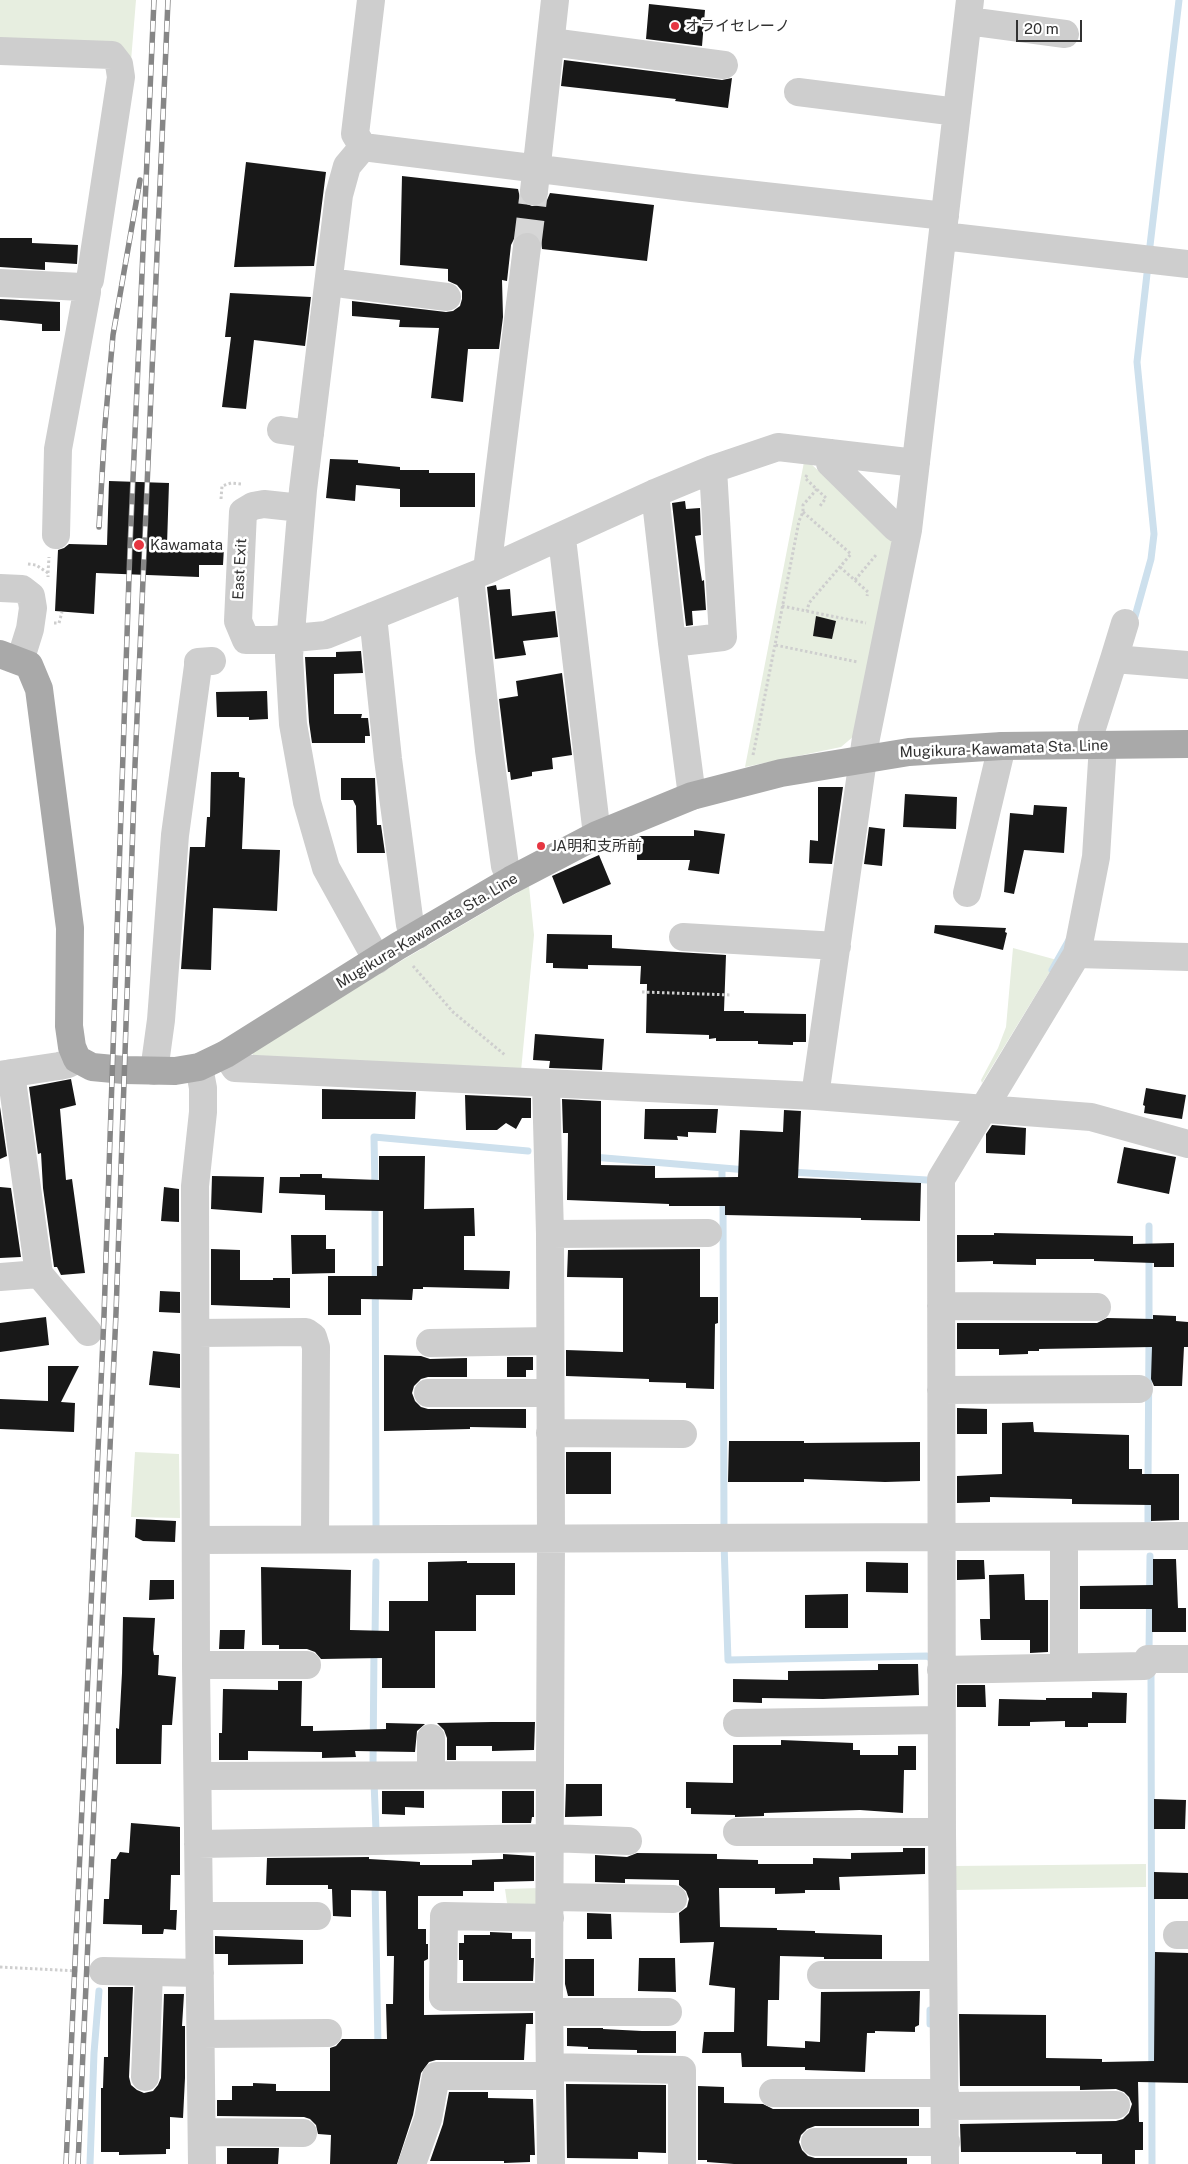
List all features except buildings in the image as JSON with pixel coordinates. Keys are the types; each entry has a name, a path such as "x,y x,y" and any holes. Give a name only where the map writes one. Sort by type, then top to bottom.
{"main road":[{"path":"10,657 29,665 39,689 70,928 69,1026 72,1047 77,1059"},
{"name":"Mugikura-Kawamata Sta. Line","path":"77,1059 92,1067 154,1071 200,1068 511,880 597,835 692,796 781,773 863,758 909,752 1002,746 1188,744"}],"street":[{"path":"371,0 355,134 363,147 536,179 691,195 944,226 1188,264"},
{"path":"536,179 555,0"},
{"path":"816,1096 824,999 837,946 863,758 887,562 908,530 969,11 1065,34"},
{"path":"551,42 724,64"},
{"path":"0,51 112,55 119,64 119,86 90,280 87,285 58,449 56,536"},
{"path":"798,92 957,112"},
{"path":"363,147 347,166 339,195 301,508 290,638 293,724 307,802 326,868 377,960"},
{"path":"511,880 505,866 489,750 478,573 527,247"},
{"path":"0,282 82,287 87,285"},
{"path":"344,284 447,297"},
{"path":"281,430 310,434"},
{"path":"290,638 326,635 560,538 713,468 778,447 916,462"},
{"path":"830,453 830,462 896,528 908,530"},
{"path":"672,643 723,636 713,468"},
{"path":"655,493 692,796"},
{"name":"East Exit","path":"290,638 246,640 241,633 238,621 243,512 253,506 264,504 301,508"},
{"path":"560,538 563,547 597,835"},
{"path":"0,588 22,589 31,596 34,608 30,629 10,657"},
{"path":"373,616 388,759 410,925 418,935"},
{"path":"815,2142 946,2153 942,1832 941,1306 935,1246 941,1179 1077,954 1096,857 1097,745 1092,728 1125,623"},
{"path":"1114,659 1188,666"},
{"path":"154,1071 161,1020 175,835 198,662 212,661"},
{"path":"967,893 1002,746"},
{"path":"683,937 837,946"},
{"path":"1077,954 1188,957"},
{"path":"226,1054 235,1068 546,1084 625,1081 1091,1117 1188,1144"},
{"path":"77,1059 59,1066 5,1074 39,1274 88,1332"},
{"path":"200,1068 204,1112 195,1172 197,1333 196,1665 202,2164"},
{"path":"546,1084 550,1234 552,1539 550,1774 551,2164"},
{"path":"550,1234 708,1233"},
{"path":"0,1277 39,1274"},
{"path":"941,1306 1096,1307"},
{"path":"197,1333 306,1332 313,1337 316,1347 315,1539"},
{"path":"430,1343 550,1341"},
{"path":"941,1390 1139,1389"},
{"path":"428,1393 550,1393"},
{"path":"550,1433 683,1434"},
{"path":"197,1540 1188,1536"},
{"path":"1064,1548 1064,1667"},
{"path":"942,1670 1064,1667 1188,1659"},
{"path":"196,1665 307,1665"},
{"path":"736,1723 942,1720"},
{"path":"431,1738 431,1774"},
{"path":"198,1776 550,1774"},
{"path":"737,1832 942,1832"},
{"path":"198,1844 550,1838 628,1841"},
{"path":"668,2012 443,1997 444,1916 672,1899"},
{"path":"199,1916 316,1916"},
{"path":"103,1971 200,1973"},
{"path":"145,2078 149,1973"},
{"path":"821,1974 943,1975"},
{"path":"201,2034 328,2033"},
{"path":"412,2164 428,2119 436,2076 682,2070 682,2164"},
{"path":"773,2093 1116,2105"},
{"path":"203,2132 303,2133"}],"path":[{"path":"754,762 753,758 799,521 803,512 803,505 817,489"},
{"path":"820,506 826,498"},
{"path":"803,512 851,554 809,603 807,611"},
{"path":"855,580 887,562"},
{"path":"840,567 868,592 867,600"},
{"path":"782,606 872,624"},
{"path":"862,622 864,615"},
{"path":"775,645 863,663"},
{"path":"409,962 454,1012 508,1058"},
{"path":"642,992 731,995"},
{"path":"0,1967 56,1969"}],"shaded area":[{"path":"0,0 136,0 131,61 0,42"},
{"path":"804,462 811,464 894,538 854,736 841,747 745,767"},
{"path":"529,886 534,935 521,1071 254,1058 251,1049"},
{"path":"1013,948 1057,960 982,1083 981,1080 998,1048 1006,1027"},
{"path":"135,1452 179,1454 180,1518 131,1517"},
{"path":"1146,1864 1146,1887 955,1890 954,1866"},
{"path":"540,1888 539,1904 512,1908 507,1903 505,1889"}],"waterway":[{"path":"1149,254 1179,0"},
{"path":"1134,620 1151,559 1154,534 1137,362 1148,265"},
{"path":"1052,970 1069,940"},
{"path":"375,1188 374,1137 528,1151"},
{"path":"593,1157 747,1170"},
{"path":"722,1168 722,1185"},
{"path":"790,1172 927,1180"},
{"path":"723,1199 724,1533"},
{"path":"375,1204 376,1527"},
{"path":"1149,1226 1149,1328"},
{"path":"1148,1483 1149,1339"},
{"path":"1148,1496 1148,1524"},
{"path":"724,1544 728,1660 927,1656 932,1659"},
{"path":"1149,1653 1150,1556"},
{"path":"375,1639 376,1562"},
{"path":"373,1766 374,1650"},
{"path":"1151,1670 1152,2164"},
{"path":"374,1782 376,1830"},
{"path":"375,1883 378,2047"},
{"path":"90,2164 94,2053 99,1991"},
{"path":"930,2010 930,2024"}],"tunnel":[{"path":"527,247 534,191"}],"railway":[{"path":"66,2164 104,1316 130,547 154,0"},
{"path":"78,2164 116,1313 135,765 168,0"},
{"path":"99,527 113,335 140,180"}],"place":[{"name":"オライセレーノ","path":"675,26"},
{"name":"Kawamata","path":"139,545"},
{"name":"JA明和支所前","path":"541,846"}]}
